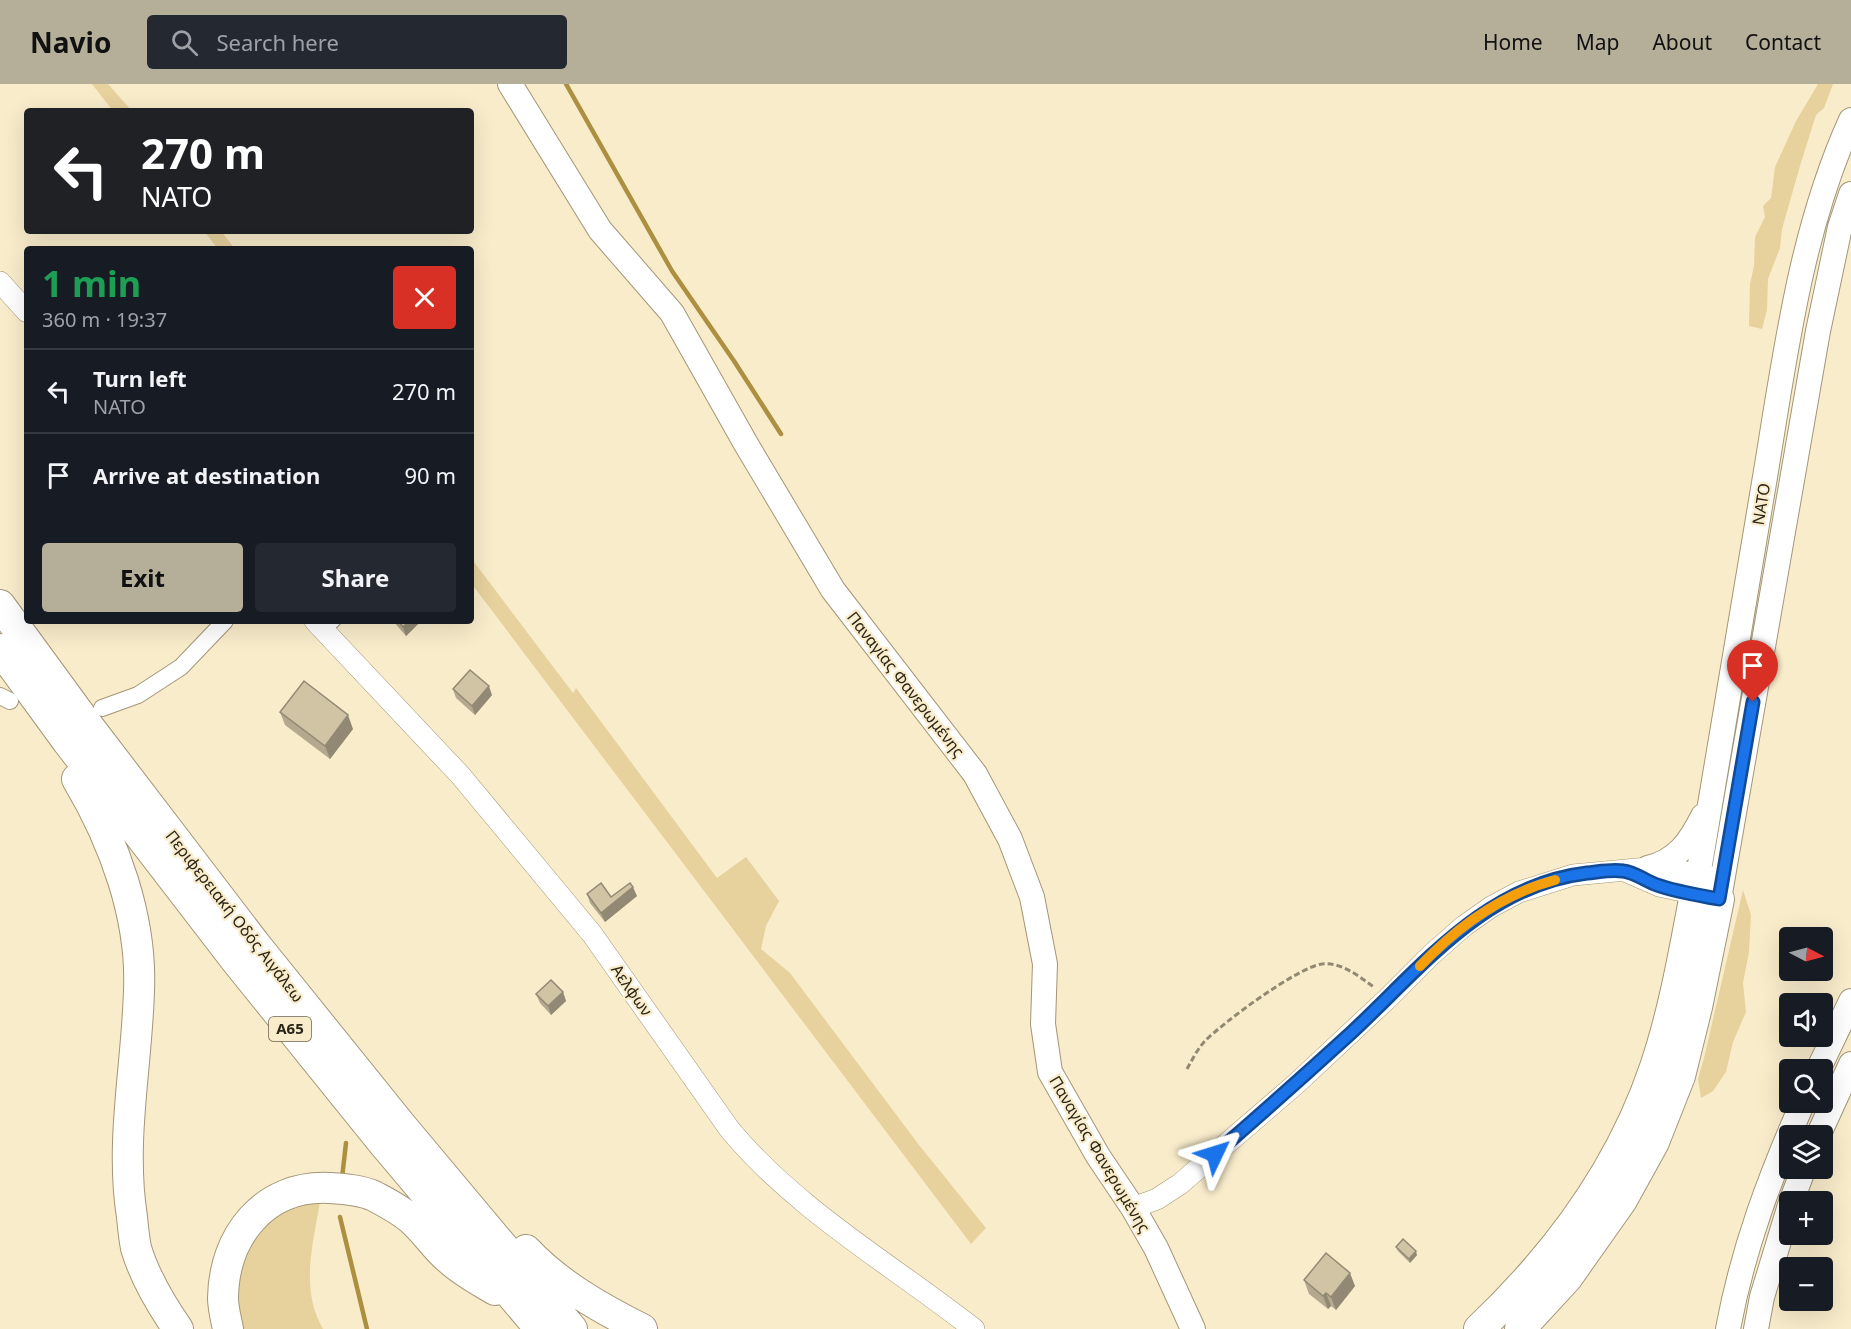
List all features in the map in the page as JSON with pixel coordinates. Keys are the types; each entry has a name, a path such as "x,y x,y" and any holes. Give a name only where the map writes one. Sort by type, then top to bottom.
{"highway":[{"name":"Περιφερειακή Οδός Αιγάλεω","path":"0,605 87,724 256,945 572,1329"},
{"name":"Περιφερειακή Οδός Αιγάλεω","path":"0,649 237,962 531,1319"},
{"path":"68,741 75,774 94,807 125,886 136,940 140,988 128,1123 128,1190 136,1249 160,1304 178,1329"},
{"path":"1479,1329 1509,1301 1546,1259 1599,1187 1629,1131 1655,1067 1708,887"},
{"path":"1520,1329 1567,1278 1622,1200 1654,1142 1680,1076 1697,1007 1708,887"},
{"path":"228,1329 223,1300 226,1267 235,1242 252,1218 275,1200 297,1191 319,1188 345,1189 371,1195 394,1207 413,1221 450,1260 531,1319"},
{"path":"471,1209 508,1231 554,1276 593,1302 642,1329"}],"main road":[{"name":"Παναγίας Φανερωμένης","path":"510,84 600,230 672,312 746,444 833,590 975,774 1010,839 1032,897 1045,964 1043,1023 1050,1072 1098,1156 1133,1208 1156,1248 1193,1329"},
{"name":"ΝΑΤΟ","path":"1708,887 1711,801 1791,326 1814,220 1851,120"},
{"name":"ΝΑΤΟ","path":"1708,887 1818,331 1840,227 1851,194"},
{"path":"1648,868 1677,855 1693,836 1711,801"},
{"path":"1823,1059 1851,1001"},
{"path":"1823,1125 1851,1064"},
{"path":"1728,1329 1735,1289 1761,1202 1798,1113"},
{"path":"1756,1329 1779,1238"}],"street":[{"path":"0,282 24,309"},
{"path":"102,708 138,695 181,668 222,624"},
{"name":"Αελφων","path":"326,625 461,776 585,925 730,1130 754,1159 810,1208 974,1329"},
{"path":"1133,1208 1157,1198 1180,1184 1297,1083 1389,998 1431,954 1491,907 1519,892 1565,877 1648,868 1708,887"},
{"path":"1624,871 1659,886 1708,887"}],"path":[{"path":"1187,1069 1194,1055 1212,1035 1276,987 1309,967 1323,964 1350,970 1389,998"}],"shaded area":[{"path":"92,84 108,84 129,108 111,108"},
{"path":"1818,84 1833,84 1824,108 1816,115 1800,166 1782,229 1780,248 1768,279 1767,310 1762,329 1749,326 1750,284 1754,266 1755,237 1765,217 1763,206 1771,198 1775,167 1796,121"},
{"path":"206,234 223,234 233,246 216,246"},
{"path":"474,562 573,693 576,688 717,878 746,857 779,901 766,926 761,949 790,973 919,1145 986,1228 971,1244 474,587"},
{"path":"1743,890 1751,915 1749,952 1743,983 1746,1012 1733,1042 1726,1072 1713,1091 1701,1098 1698,1079"},
{"path":"321,1196 312,1247 310,1281 316,1313 323,1329 241,1329 234,1280 243,1250 275,1213"}],"building":[{"path":"470,670 489,686 472,706 453,689"},
{"path":"304,681 348,715 325,746 280,712"},
{"path":"601,883 611,897 630,883 633,887 601,913 587,894"},
{"path":"551,980 563,992 548,1006 536,994"},
{"path":"1403,1239 1416,1251 1409,1259 1396,1247"},
{"path":"1326,1253 1350,1273 1331,1297 1326,1293 1323,1296 1304,1280"}],"waterway":[{"path":"566,84 672,271 781,434"},
{"path":"342,1178 346,1143"},
{"path":"340,1217 367,1329"}],"slow traffic":[{"path":"1420,966 1464,926 1491,907 1519,892 1555,880"}],"route":[{"path":"1215,1154 1343,1041 1431,954 1464,926 1491,907 1519,892 1573,875 1624,871 1659,886 1719,899 1753,702"}]}
